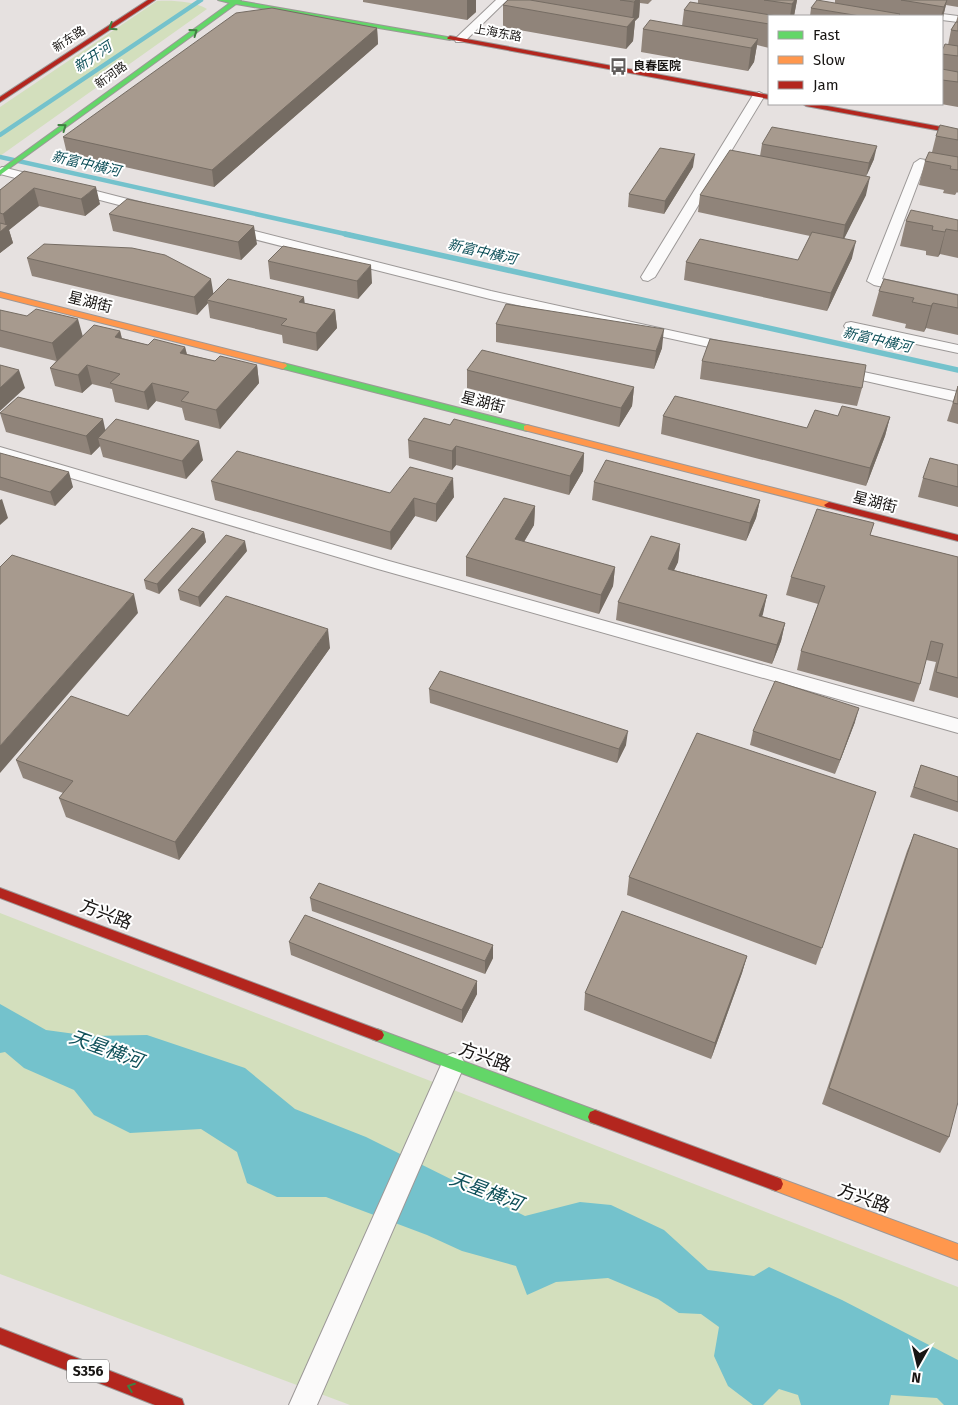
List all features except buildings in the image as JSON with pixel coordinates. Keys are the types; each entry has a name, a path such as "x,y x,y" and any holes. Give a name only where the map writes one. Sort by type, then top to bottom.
{"street":[{"name":"新东路","path":"0,100 152,0"},
{"name":"上海东路","path":"221,0 460,40 764,96"},
{"path":"460,40 502,0"},
{"name":"新河路","path":"4,170 236,1"},
{"path":"943,17 958,19"},
{"path":"648,277 764,96"},
{"path":"811,105 958,132"},
{"path":"958,170 920,163 874,281 958,299"},
{"path":"4,170 155,210"},
{"path":"222,227 490,295 743,350"},
{"name":"星湖街","path":"0,294 958,538"},
{"path":"851,326 958,349"},
{"path":"830,369 958,397"},
{"path":"0,452 384,565 958,726"},
{"name":"方兴路","path":"0,893 958,1252"},
{"path":"303,1405 453,1064"},
{"name":"S356","path":"0,1336 176,1405"}],"green space":[{"path":"157,1 189,3 207,9 0,156 0,107"},
{"path":"0,913 958,1287 958,1405 350,1405 0,1274"}],"water":[{"name":"天星横河","path":"0,1004 46,1030 90,1036 147,1035 245,1068 295,1109 366,1137 525,1216 580,1202 611,1205 664,1230 708,1270 754,1276 769,1267 842,1300 958,1360 958,1405 944,1405 937,1398 891,1395 889,1405 801,1405 798,1395 779,1389 763,1405 753,1405 728,1386 714,1356 719,1327 701,1314 679,1313 658,1299 608,1278 556,1282 527,1295 516,1266 462,1251 427,1235 326,1197 277,1197 247,1183 237,1152 201,1129 130,1133 94,1115 74,1090 24,1068 5,1052 0,1053"}],"waterway":[{"name":"新开河","path":"0,135 201,0"},
{"name":"新富中横河","path":"0,157 350,235"},
{"name":"新富中横河","path":"345,234 958,370"}],"traffic: fast":[{"path":"221,0 450,38"},
{"path":"0,173 238,0"},
{"path":"283,366 527,428"},
{"path":"377,1035 595,1117"}],"traffic: slow":[{"path":"0,294 283,366"},
{"path":"527,428 829,505"},
{"path":"776,1184 958,1252"}],"traffic: jam":[{"path":"0,100 152,0"},
{"path":"450,38 768,97"},
{"path":"811,105 958,132"},
{"path":"829,505 958,538"},
{"path":"0,893 377,1035"},
{"path":"595,1117 776,1184"},
{"path":"0,1336 176,1405"}],"place":[{"name":"良春医院","path":"619,66"}]}
